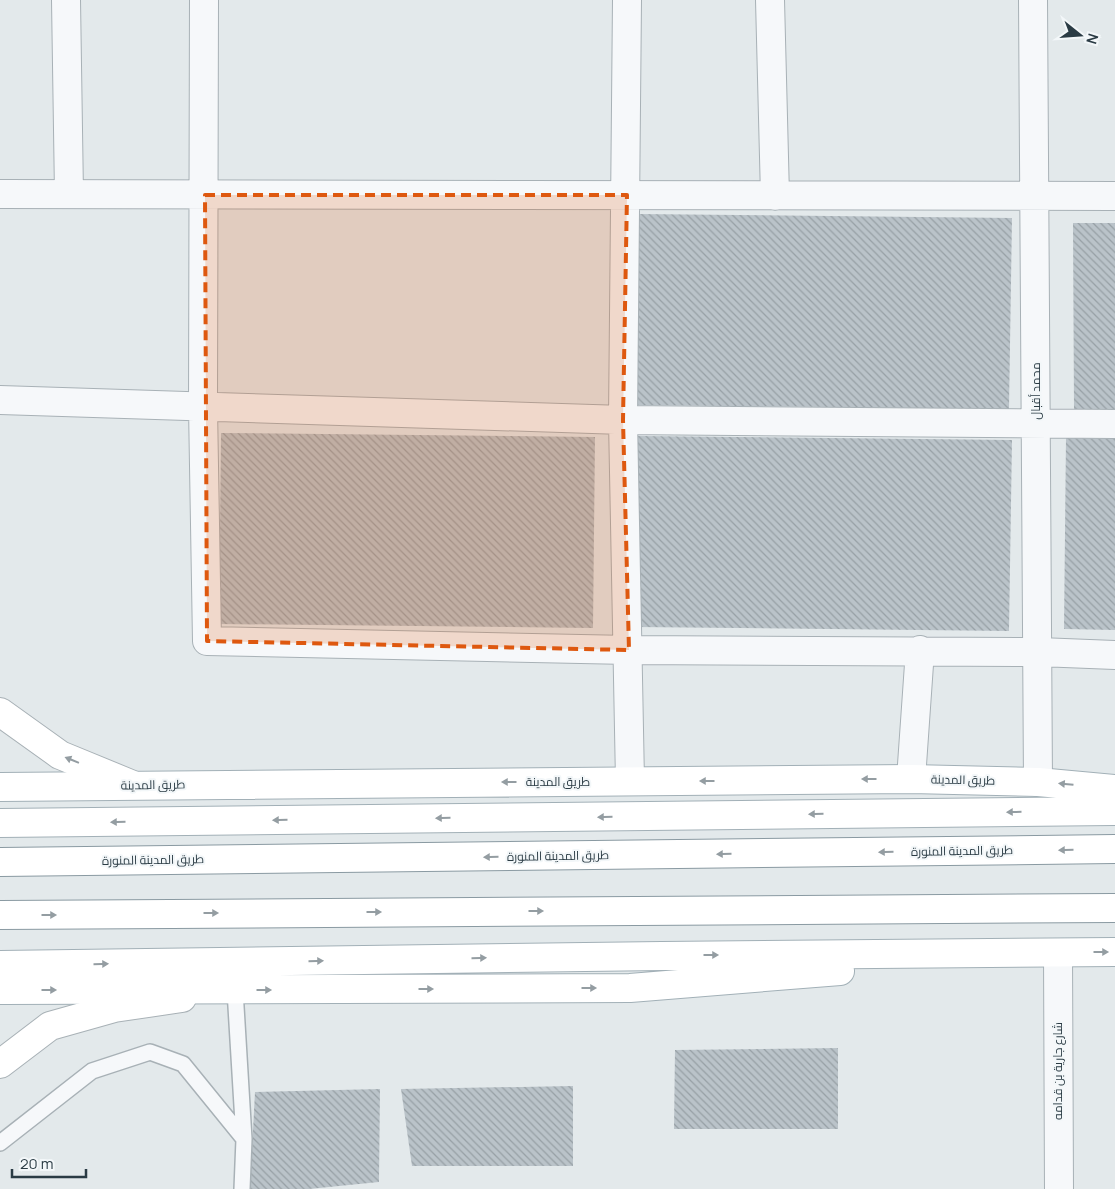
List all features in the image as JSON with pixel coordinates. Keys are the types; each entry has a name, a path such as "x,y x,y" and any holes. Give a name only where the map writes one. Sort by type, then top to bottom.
{"main road":[{"path":"0,712 60,755 133,785"},
{"name":"طريق المدينة","path":"0,787 911,779 1038,782 1115,789"},
{"path":"0,823 1115,811"},
{"name":"طريق المدينة المنورة","path":"0,862 1115,849"},
{"path":"0,915 1115,908"},
{"path":"0,990 630,988 1058,952"},
{"path":"0,965 1115,952"},
{"path":"0,1064 50,1026 114,1008 235,990"}],"street":[{"path":"66,0 69,194"},
{"path":"204,0 203,407 207,641 629,650 914,650 1115,655"},
{"path":"628,0 624,420 630,781"},
{"path":"770,0 775,196"},
{"name":"محمد أقبال","path":"1033,0 1038,782"},
{"path":"0,194 1115,196"},
{"path":"0,400 624,420 1115,424"},
{"path":"911,779 914,650"},
{"name":"شارع جارية بن قدامه","path":"1058,952 1059,1189"}],"lane":[{"path":"235,990 244,1138 242,1189"},
{"path":"0,1143 92,1071 150,1052 183,1064 244,1138"}],"highlighted area":[{"path":"205,195 627,195 623,420 629,650 207,641"}],"building":[{"path":"638,214 1012,218 1009,409 635,405"},
{"path":"1073,223 1115,223 1115,409 1074,409"},
{"path":"221,433 595,437 593,628 219,624"},
{"path":"638,436 1012,440 1009,631 636,627"},
{"path":"1066,438 1115,439 1115,630 1064,629"},
{"path":"838,1048 838,1129 674,1129 675,1050"},
{"path":"573,1086 573,1166 412,1166 401,1089"},
{"path":"380,1089 379,1182 309,1189 250,1189 255,1092"}]}
